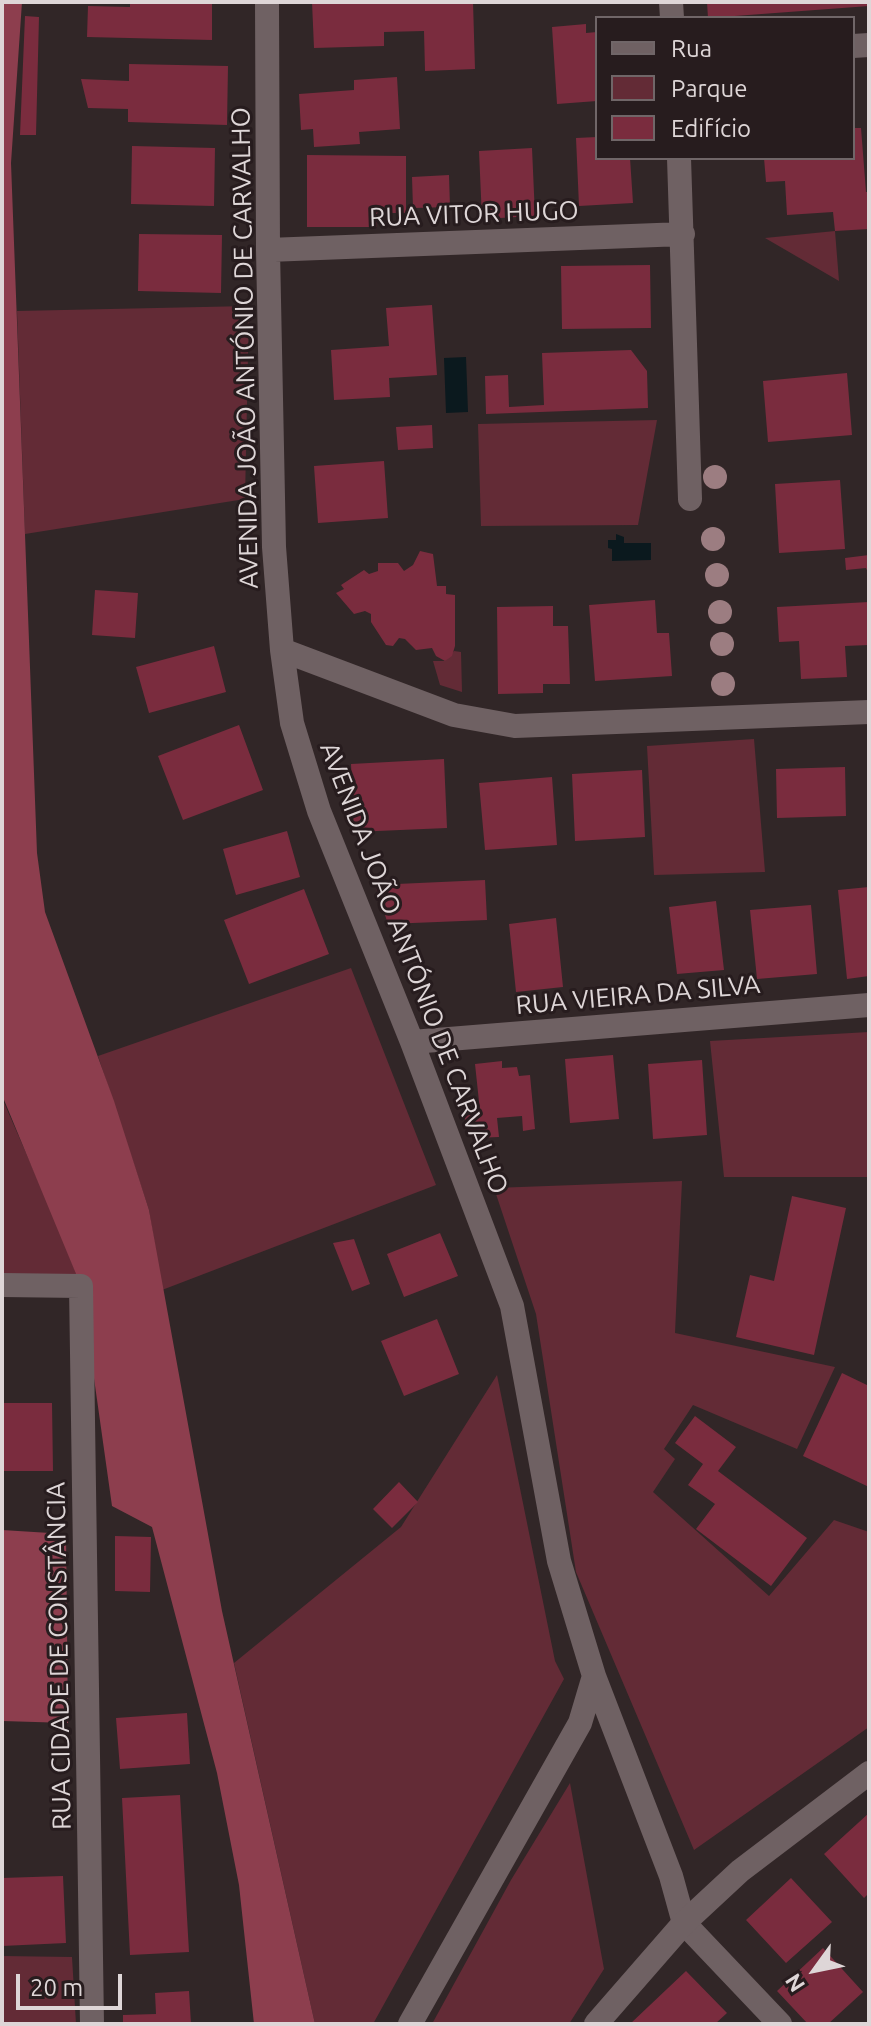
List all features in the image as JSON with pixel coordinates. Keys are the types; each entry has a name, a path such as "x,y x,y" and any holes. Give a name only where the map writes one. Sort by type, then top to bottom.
{"street":[{"name":"AVENIDA JOÃO ANTÓNIO DE CARVALHO","path":"267,2 274,547 282,650 292,723 319,811 412,1042 512,1306 559,1561 594,1676 671,1876 684,1923"},
{"path":"679,160 690,499"},
{"name":"RUA VITOR HUGO","path":"268,250 683,234"},
{"path":"282,650 454,715 515,726 869,712"},
{"name":"RUA VIEIRA DA SILVA","path":"412,1042 869,1005"},
{"name":"RUA CIDADE DE CONSTÂNCIA","path":"2,1285 81,1286 92,2024"},
{"path":"410,2024 580,1723 594,1676"},
{"path":"596,2024 684,1923 740,1871 869,1773"},
{"path":"684,1923 780,2024"}],"green space":[{"path":"835,231 839,281 765,238"},
{"path":"249,306 245,499 25,534 17,311"},
{"path":"657,420 638,525 481,526 478,424"},
{"path":"454,651 461,652 462,692 440,685 433,661 445,661"},
{"path":"754,739 765,872 654,875 647,746"},
{"path":"351,968 436,1185 162,1290 149,1210 98,1056"},
{"path":"869,1032 869,1177 724,1177 710,1041"},
{"path":"2,1098 54,1217 81,1286 2,1285"},
{"path":"682,1181 675,1333 835,1367 797,1449 693,1405 664,1449 675,1459 653,1492 769,1596 834,1520 869,1532 869,1727 694,1850 576,1572 536,1314 494,1188"},
{"path":"497,1375 555,1661 564,1679 373,2024 315,2024 234,1663 401,1527"},
{"path":"570,1783 604,1969 569,2024 432,2024 511,1880"},
{"path":"2,1956 72,1957 76,2024 2,2024"}],"shaded area":[{"path":"2,2 22,2 11,163 37,853 45,912 114,1101 149,1210 222,1611 315,2024 254,2024 239,1885 217,1773 152,1527 112,1506 81,1286 2,1095"},
{"path":"466,357 468,412 446,413 444,358"},
{"path":"616,534 624,537 624,543 651,543 651,560 612,561 608,540 616,540"},
{"path":"2,1530 66,1534 68,1723 2,1721"}],"building":[{"path":"130,2 212,2 212,40 87,37 88,6 130,7"},
{"path":"312,2 473,2 475,69 425,71 424,31 384,32 384,46 314,48"},
{"path":"707,2 869,2 869,6 708,16"},
{"path":"25,16 39,17 36,135 20,135"},
{"path":"586,24 586,33 595,32 595,101 557,104 552,27"},
{"path":"129,64 228,66 227,125 128,122 128,109 88,108 81,79 129,81"},
{"path":"397,77 400,129 359,132 360,144 314,147 313,129 301,130 299,94 354,90 354,80"},
{"path":"855,128 861,128 866,192 869,192 869,229 835,231 833,212 787,215 785,181 766,182 764,160 855,160"},
{"path":"595,137 595,160 630,160 633,203 579,206 576,138"},
{"path":"132,146 215,148 214,206 131,204"},
{"path":"532,148 535,216 482,219 479,151"},
{"path":"307,155 406,156 406,213 377,213 377,227 307,227"},
{"path":"449,175 450,207 413,208 412,177"},
{"path":"139,234 222,235 221,293 138,291"},
{"path":"650,265 651,328 562,329 561,266"},
{"path":"432,305 437,375 389,378 390,397 334,400 331,350 389,346 386,308"},
{"path":"631,350 647,371 648,408 486,414 485,376 508,375 509,407 544,405 542,353"},
{"path":"847,373 852,435 768,442 763,381"},
{"path":"432,425 433,448 398,450 396,427"},
{"path":"384,461 388,518 318,523 314,466"},
{"path":"840,480 845,549 779,553 775,484"},
{"path":"420,551 433,554 437,586 446,586 446,594 455,595 455,646 452,656 445,661 436,656 432,648 416,650 405,639 399,638 393,646 386,645 371,622 371,614 365,611 354,614 336,593 344,589 341,585 364,570 369,574 378,571 378,563 398,563 404,571 413,565"},
{"path":"869,555 869,575 866,568 846,570 845,558"},
{"path":"95,590 138,593 135,638 92,635"},
{"path":"655,600 657,633 669,633 672,676 595,681 589,605"},
{"path":"869,602 869,645 845,646 847,677 801,679 799,641 779,642 777,607"},
{"path":"553,606 553,626 568,626 570,684 543,684 543,693 498,694 497,607"},
{"path":"214,646 226,692 149,713 136,667"},
{"path":"239,725 263,790 183,820 158,756"},
{"path":"444,759 447,828 354,832 351,764"},
{"path":"845,767 846,816 777,818 776,769"},
{"path":"642,770 645,837 575,841 572,774"},
{"path":"552,777 557,845 485,850 479,783"},
{"path":"287,831 300,877 236,895 223,849"},
{"path":"485,880 487,920 388,924 375,885"},
{"path":"869,887 869,976 847,979 838,890"},
{"path":"304,889 329,954 249,984 224,920"},
{"path":"716,901 724,970 677,974 669,907"},
{"path":"811,905 817,974 757,979 750,910"},
{"path":"556,918 563,987 516,992 509,924"},
{"path":"613,1055 619,1119 570,1123 565,1059"},
{"path":"702,1060 707,1135 653,1139 648,1064"},
{"path":"502,1061 502,1068 517,1067 519,1076 530,1075 535,1129 523,1131 522,1116 497,1118 499,1137 474,1138 464,1117 480,1111 475,1064"},
{"path":"792,1196 846,1208 814,1355 736,1337 750,1275 774,1281"},
{"path":"440,1233 458,1276 404,1297 387,1254"},
{"path":"354,1239 370,1284 352,1291 333,1243"},
{"path":"437,1319 459,1374 404,1396 381,1341"},
{"path":"842,1373 869,1386 869,1487 803,1456"},
{"path":"2,1403 52,1403 53,1471 2,1471"},
{"path":"695,1416 736,1447 718,1471 807,1538 771,1586 696,1529 715,1504 688,1485 703,1464 675,1443"},
{"path":"399,1482 418,1502 392,1528 373,1509"},
{"path":"115,1536 151,1537 150,1592 115,1591"},
{"path":"187,1713 190,1764 120,1769 116,1718"},
{"path":"180,1795 189,1952 130,1955 122,1798"},
{"path":"869,1813 869,1893 864,1898 824,1854"},
{"path":"63,1876 66,1943 2,1946 2,1878"},
{"path":"791,1878 832,1922 786,1963 746,1920"},
{"path":"823,1948 863,1992 828,2024 808,2024 777,1991"},
{"path":"686,1971 727,2013 715,2024 630,2024"},
{"path":"189,1991 191,2024 123,2024 123,2015 156,2014 155,1993"}]}
